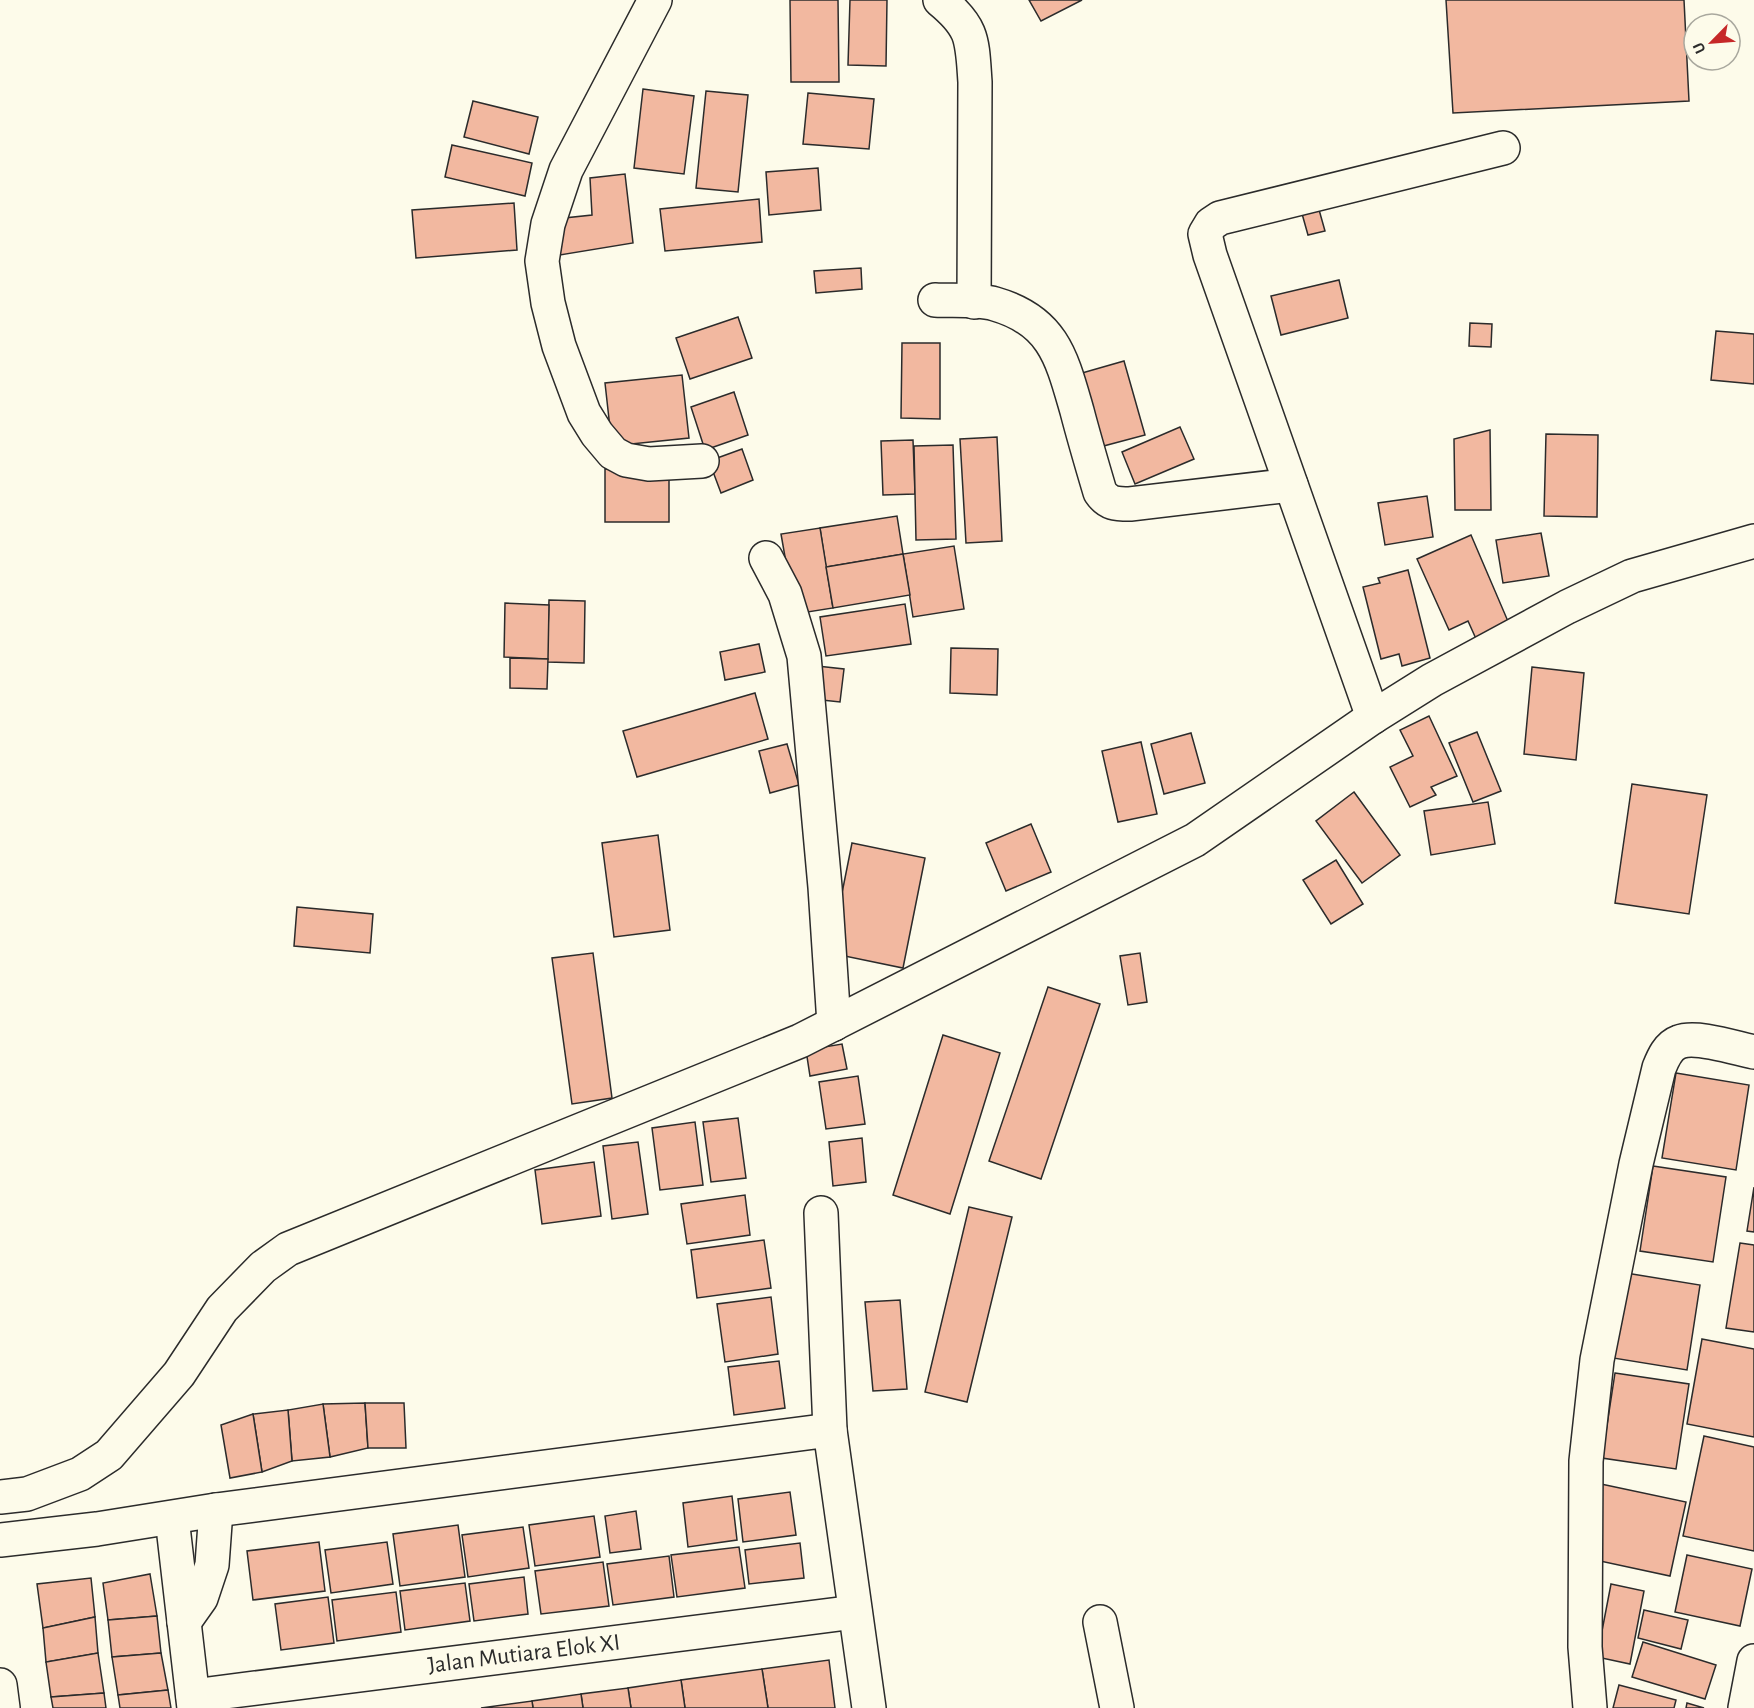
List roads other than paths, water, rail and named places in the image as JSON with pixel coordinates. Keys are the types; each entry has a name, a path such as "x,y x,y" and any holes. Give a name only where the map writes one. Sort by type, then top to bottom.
{"street":[{"path":"655,0 566,170 548,224 542,261 548,303 559,345 584,413 597,434 613,453 626,460 649,464 702,461"},
{"path":"940,0 958,15 967,27 972,47 975,82 974,302"},
{"path":"1373,717 1207,246 1205,234 1211,224 1220,218 1503,148"},
{"path":"935,300 993,303 1021,314 1037,325 1049,338 1063,362 1100,492 1106,501 1130,504 1291,485"},
{"path":"0,1497 27,1494 80,1474 109,1455 179,1374 222,1309 263,1267 288,1249 778,1051 834,1024 1194,840 1373,717 1432,680 1567,607 1632,576 1754,541"},
{"path":"766,558 785,594 804,656 825,887 834,1024"},
{"path":"1590,1708 1585,1647 1586,1461 1597,1360 1636,1164 1659,1068 1665,1055 1679,1042 1692,1040 1754,1052"},
{"path":"821,1213 830,1430 869,1708"},
{"path":"0,1540 830,1430"},
{"path":"184,1622 201,1598 212,1565 216,1510"},
{"path":"172,1518 194,1702"},
{"name":"Jalan Mutiara Elok XI","path":"194,1702 855,1612"},
{"path":"1100,1622 1117,1708"},
{"path":"1745,1708 1754,1661"},
{"path":"0,1685 3,1708"}]}
